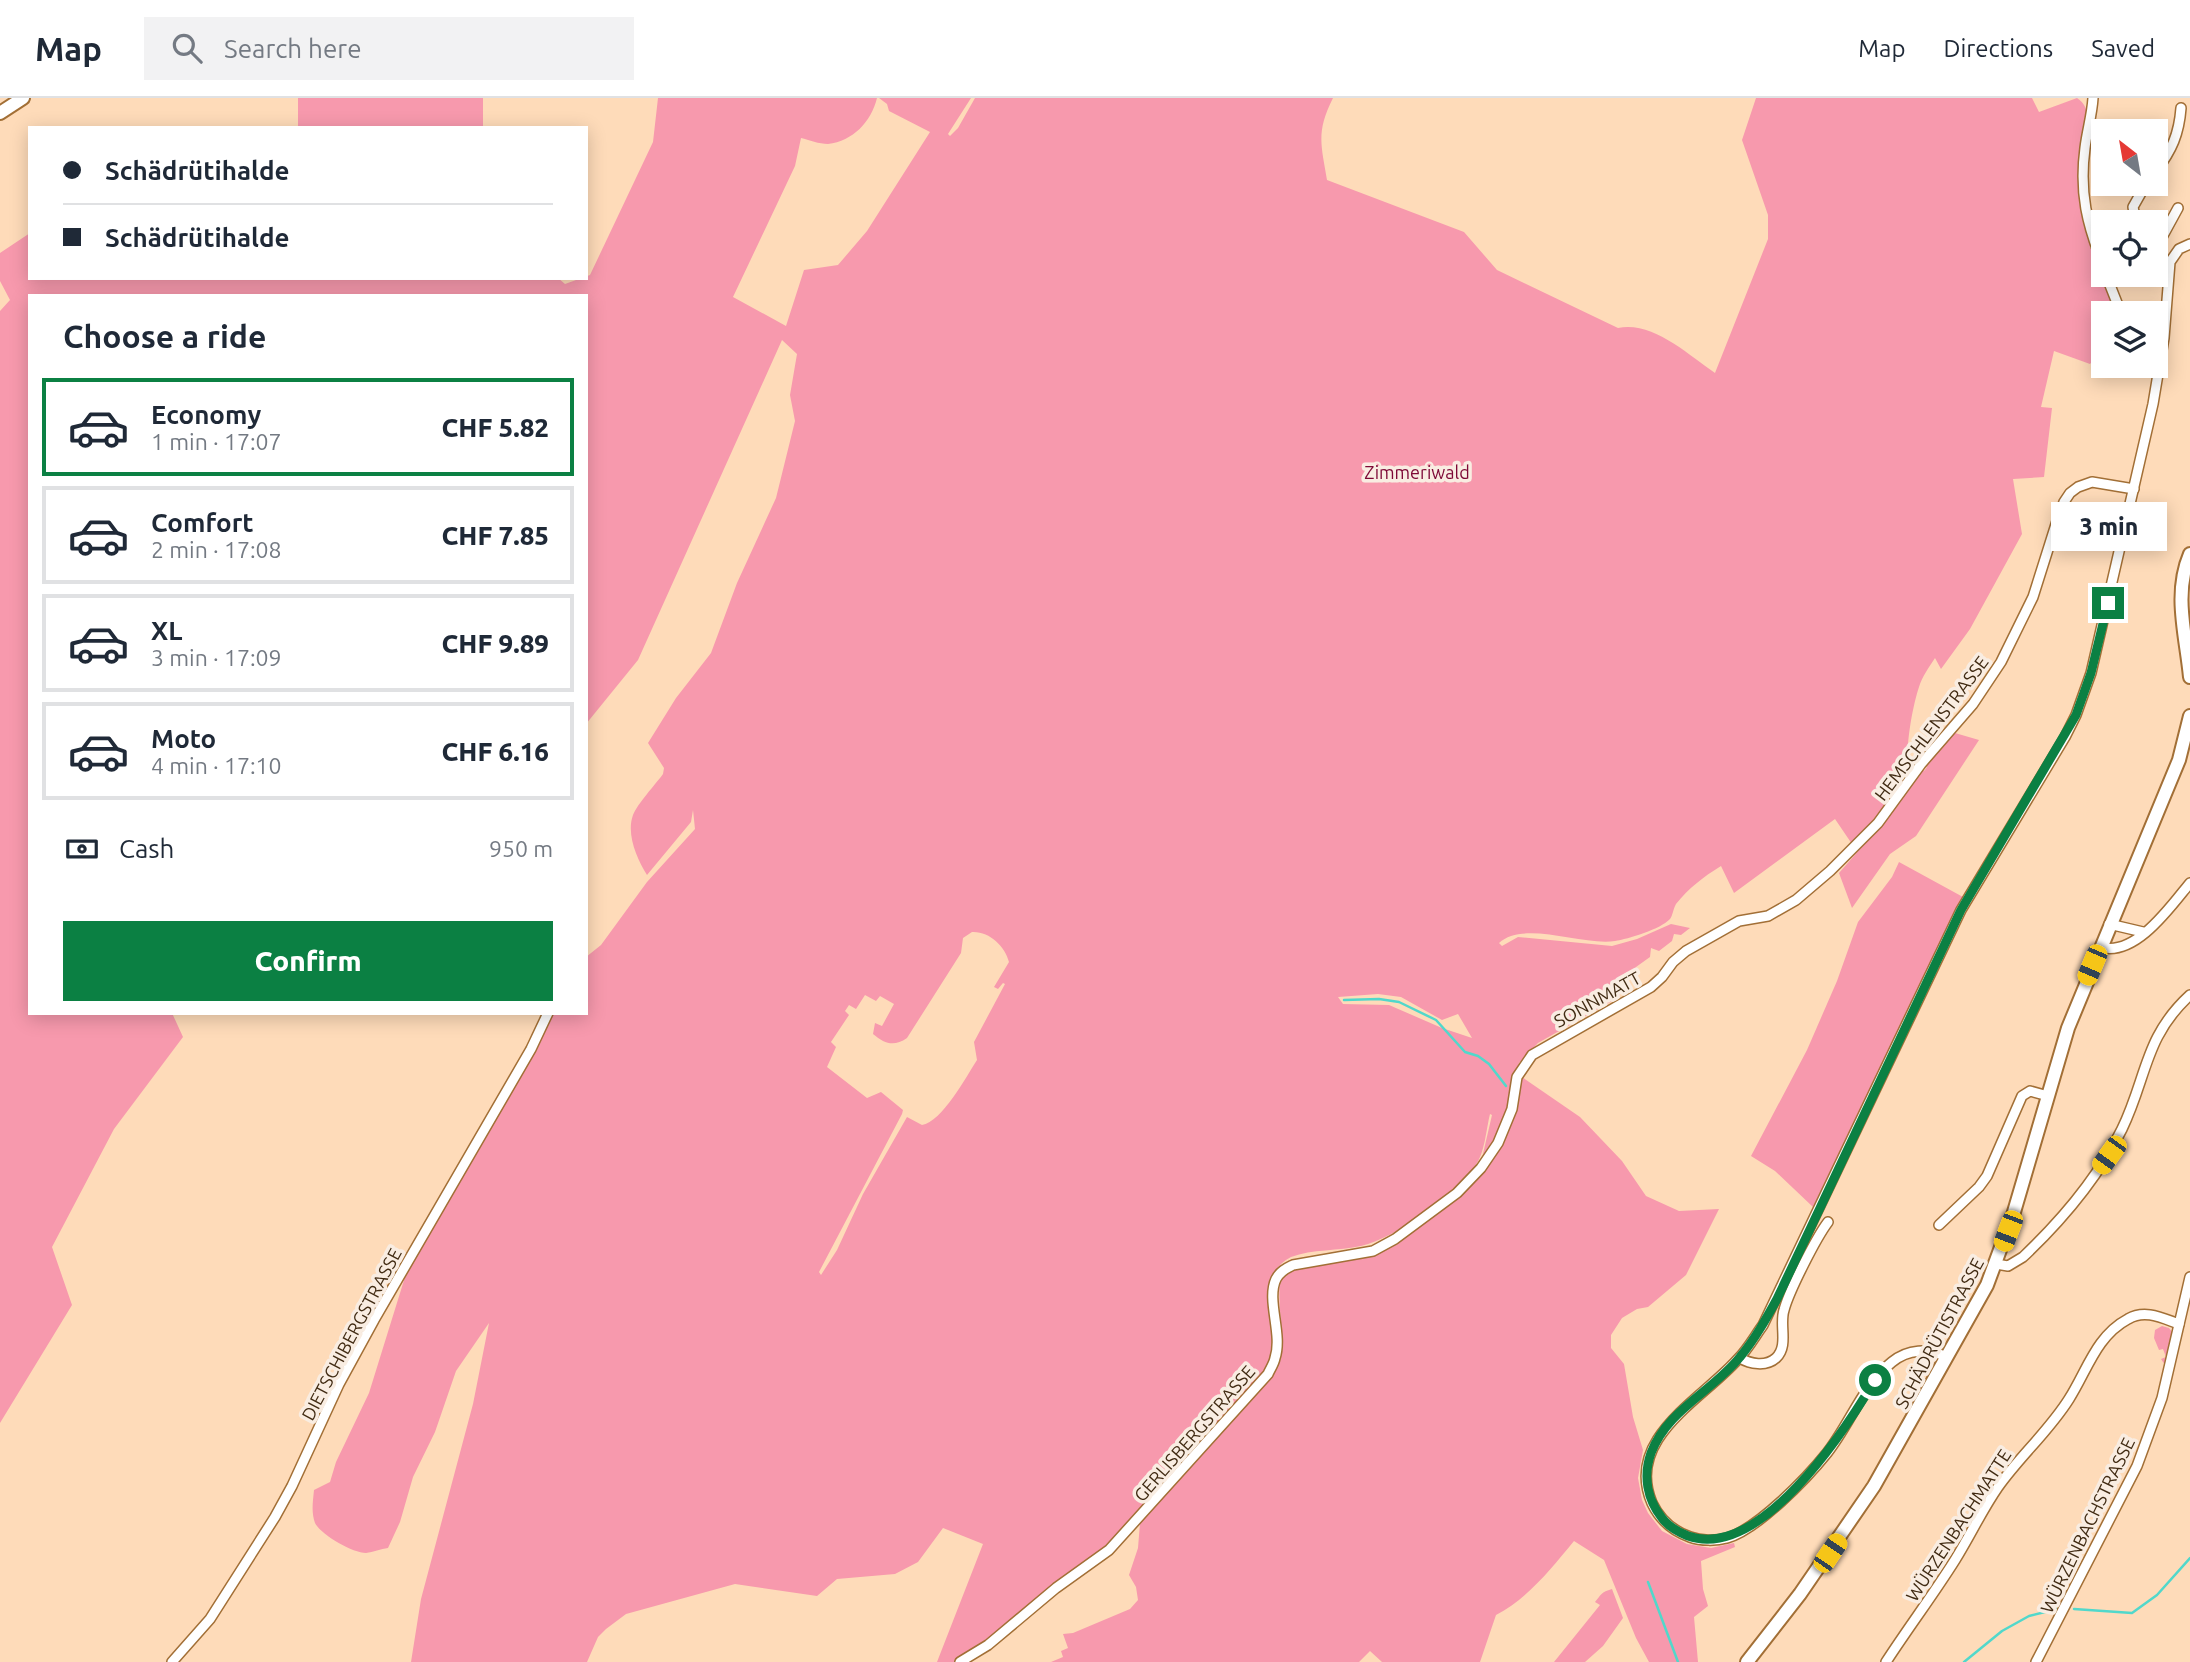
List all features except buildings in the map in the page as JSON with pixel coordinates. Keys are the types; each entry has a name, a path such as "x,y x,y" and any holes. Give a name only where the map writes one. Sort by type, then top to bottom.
{"main road":[{"path":"0,113 23,98"},
{"path":"2190,554 2181,595 2190,677"},
{"name":"SCHÄDRÜTISTRASSE","path":"1747,1662 1800,1594 1860,1508 1901,1441 1983,1293 2011,1221 2068,1028 2109,924 2163,800 2182,751 2190,716"}],"street":[{"path":"2091,232 2086,219 2082,187 2093,98"},
{"path":"2168,154 2179,134 2181,108"},
{"path":"2168,224 2178,208"},
{"path":"2164,301 2168,267 2175,252 2190,244"},
{"path":"2168,247 2175,252"},
{"path":"1946,1357 1936,1352 1920,1351 1908,1353 1892,1362 1875,1380 1827,1453 1785,1498 1743,1531 1727,1538 1696,1539 1679,1533 1655,1510 1647,1481 1650,1456 1656,1441 1674,1418 1740,1358 1763,1325 1961,910 2076,715 2091,673 2153,404 2156,378"},
{"name":"HEMSCHLENSTRASSE","path":"1796,900 1830,872 1878,823 1921,764 1986,687 2024,618 2046,561 2064,502 2070,494 2078,487 2092,482 2134,489"},
{"path":"2100,947 2120,947 2138,938 2161,918 2190,883"},
{"name":"SONNMATT","path":"1522,1067 1543,1047 1651,987 1662,978 1672,962 1686,951 1739,921 1768,916 1796,900"},
{"path":"2109,924 2143,932"},
{"path":"1996,1264 2013,1265 2028,1253 2102,1164 2124,1126 2157,1035 2190,995"},
{"name":"DIETSCHIBERGSTRASSE","path":"172,1662 210,1619 275,1517 339,1384 531,1049 547,1015"},
{"name":"GERLISBERGSTRASSE","path":"960,1662 988,1645 1056,1588 1109,1550 1268,1374 1276,1358 1278,1341 1274,1287 1282,1270 1293,1265 1373,1251 1395,1239 1457,1193 1481,1168 1504,1131 1512,1109 1517,1077 1522,1067"},
{"path":"1939,1225 1987,1176 2022,1096 2030,1091 2048,1096"},
{"path":"1740,1358 1751,1363 1762,1363 1778,1356 1786,1303 1828,1222"},
{"name":"WÜRZENBACHSTRASSE","path":"2036,1662 2137,1466 2162,1398 2190,1277"},
{"name":"WÜRZENBACHMATTE","path":"1886,1662 1955,1560 1987,1503 2021,1456 2069,1399 2099,1344 2108,1333 2138,1314 2151,1314 2179,1324"}],"green space":[{"path":"298,98 483,98 483,126 298,126"},
{"name":"Zimmeriwald","path":"658,98 877,98 860,129 845,139 828,144 801,138 795,166 733,297 786,326 804,270 838,265 867,231 930,132 889,111 887,104 879,98 971,98 948,134 950,136 958,128 975,98 1333,98 1324,120 1321,138 1327,180 1464,232 1497,270 1618,328 1644,329 1657,334 1715,373 1768,239 1768,215 1742,140 1756,98 2032,98 2039,112 2077,98 2083,103 2087,115 2082,160 2091,225 2091,287 2108,287 2113,301 2091,301 2090,364 2054,351 2041,407 2052,408 2044,477 2013,479 2022,534 1970,629 1941,669 1935,658 1922,680 1916,696 1910,731 1907,755 1909,775 1883,812 1852,844 1835,819 1734,893 1721,866 1686,893 1676,904 1666,923 1644,933 1602,942 1523,934 1499,943 1502,946 1518,937 1612,946 1637,939 1671,924 1690,928 1681,935 1674,934 1672,941 1659,951 1651,948 1650,957 1636,967 1626,980 1619,997 1538,1043 1519,1063 1508,1115 1486,1157 1477,1166 1482,1158 1492,1115 1490,1114 1478,1161 1465,1178 1439,1202 1408,1225 1376,1241 1353,1248 1299,1254 1280,1265 1271,1286 1274,1334 1266,1368 1103,1552 1002,1631 955,1662 937,1662 983,1544 943,1528 918,1562 895,1574 837,1579 817,1596 735,1584 626,1614 598,1637 587,1662 411,1662 421,1599 473,1404 489,1323 456,1371 435,1432 413,1477 400,1522 388,1548 360,1552 330,1538 315,1523 314,1490 330,1482 336,1462 369,1393 405,1277 553,1015 588,1015 588,955 601,945 647,882 695,829 693,810 691,822 647,875 636,854 631,822 635,810 663,774 664,768 648,743 676,698 711,653 737,583 776,498 795,421 790,395 797,354 782,340 638,660 588,722 588,294 28,294 28,1015 173,1015 183,1037 114,1129 52,1247 72,1305 0,1423 0,311 10,300 0,281 0,253 28,234 28,280 560,280 565,284 588,280 653,142","holes":["972,932 984,934 1004,950 1009,962 994,987 998,989 1005,984 974,1042 977,1060 953,1098 930,1122 922,1125 907,1117 863,1194 837,1250 821,1275 819,1272 903,1110 881,1092 867,1098 827,1067 836,1047 831,1042 849,1015 845,1011 849,1005 856,1009 865,995 876,1001 880,996 894,1004 882,1026 875,1023 873,1034 890,1043 898,1043 907,1038 961,953 963,938","1378,994 1401,997 1442,1020 1458,1014 1472,1038 1389,1005 1343,1004 1338,997"]},
{"path":"1955,733 1979,740 1916,836 1890,854 1852,908 1839,873 1896,808 1922,770 1924,771 1926,765"},
{"path":"1899,862 1963,899 1813,1207 1775,1171 1751,1156 1807,1050 1837,981 1858,922 1892,877"},
{"path":"1522,1077 1580,1117 1622,1161 1646,1196 1679,1211 1719,1209 1686,1275 1648,1307 1637,1309 1622,1318 1611,1335 1611,1348 1624,1364 1633,1417 1643,1450 1638,1478 1642,1500 1648,1513 1662,1531 1687,1544 1711,1548 1734,1543 1735,1547 1701,1561 1703,1589 1708,1606 1694,1617 1698,1662 1649,1662 1636,1638 1604,1560 1574,1541 1529,1591 1496,1615 1480,1662 1382,1662 1370,1651 1359,1662 1051,1662 1063,1657 1061,1651 1068,1648 1063,1634 1073,1633 1130,1609 1138,1600 1136,1587 1129,1575 1138,1548 1140,1523 1273,1373 1281,1347 1280,1280 1295,1267 1395,1243 1456,1199 1488,1165 1500,1146 1516,1111 1518,1084"},
{"path":"2162,1326 2173,1333 2165,1365 2161,1359 2166,1357 2163,1349 2159,1350 2154,1338 2155,1330"},
{"path":"1612,1589 1623,1618 1603,1646 1585,1662 1554,1662 1600,1605 1595,1602 1603,1593"}],"waterway":[{"path":"1344,1000 1379,999 1399,1002 1436,1020 1465,1052 1478,1056 1489,1064 1506,1086"},
{"path":"2074,1609 2132,1613 2157,1595 2190,1558"},
{"path":"1648,1582 1678,1662"},
{"path":"1964,1662 2002,1631 2029,1616 2057,1609"}],"route":[{"path":"1875,1380 1827,1453 1785,1498 1743,1531 1727,1538 1696,1539 1679,1533 1655,1510 1647,1481 1650,1456 1656,1441 1682,1409 1740,1358 1763,1325 1961,910 2076,715 2091,673 2108,603"}]}
